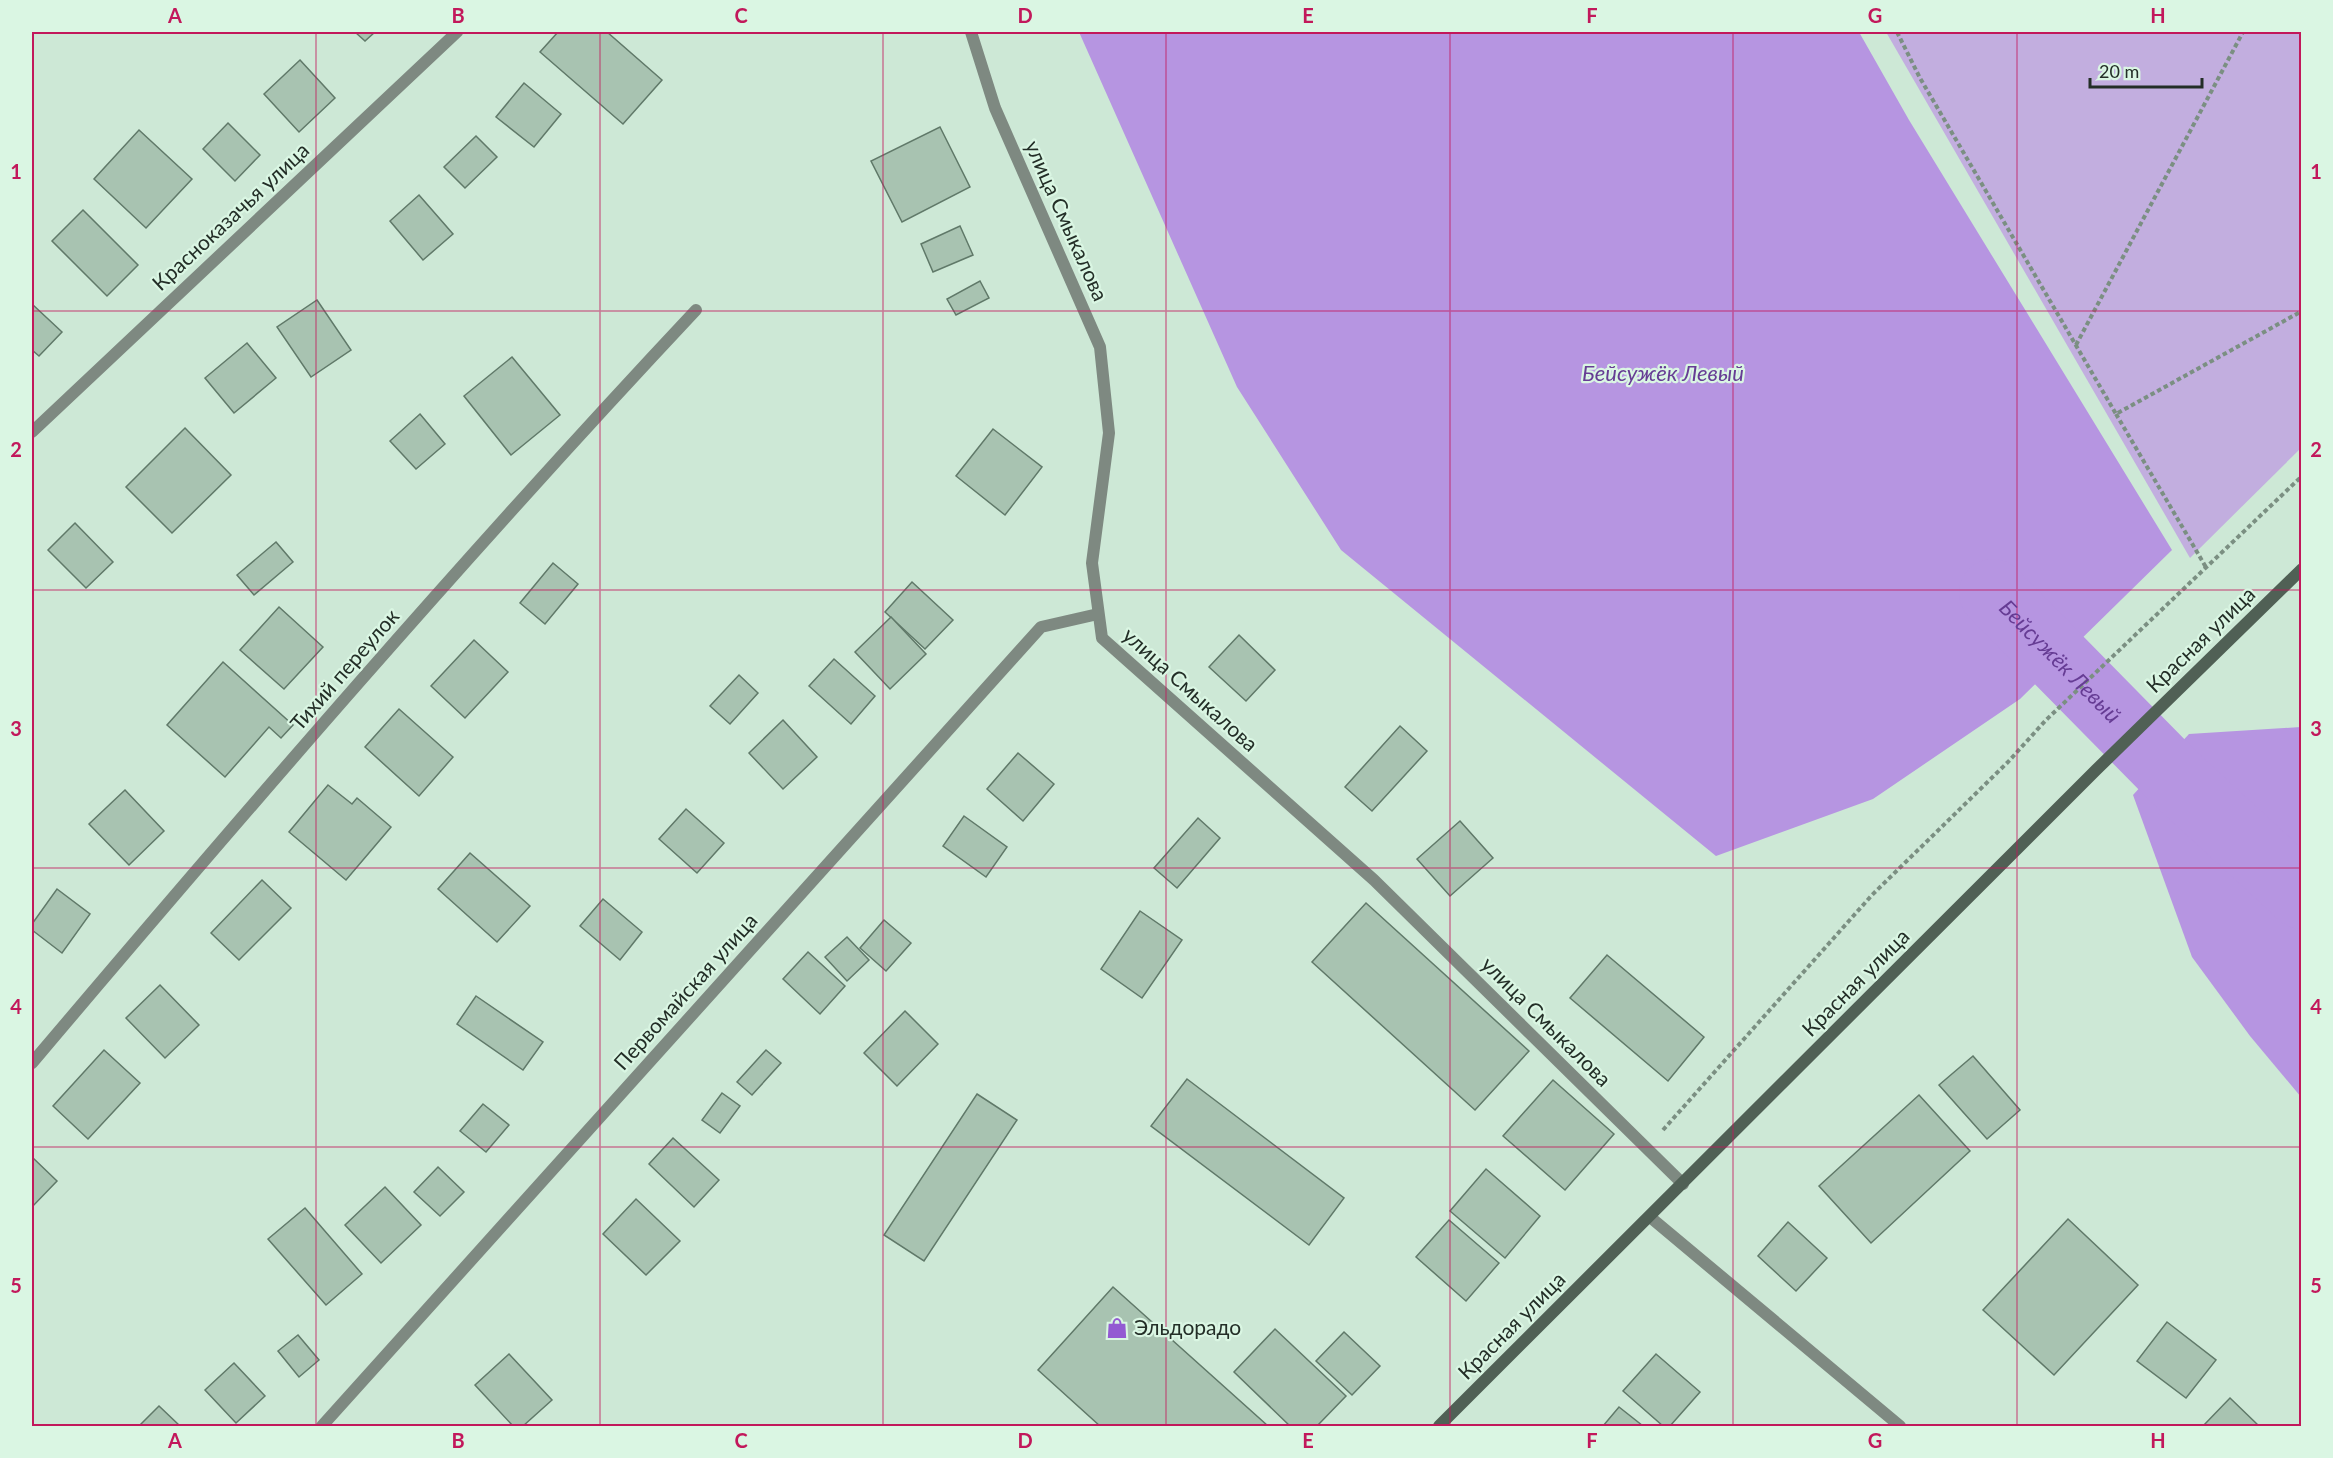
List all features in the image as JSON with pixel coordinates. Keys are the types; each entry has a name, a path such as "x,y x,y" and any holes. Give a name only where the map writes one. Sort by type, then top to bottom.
{"street":[{"name":"Красноказачья улица","path":"32,432 457,32"},
{"name":"улица Смыкалова","path":"971,32 995,108 1100,347 1109,433 1092,563 1102,638 1374,880 1683,1184"},
{"name":"Тихий переулок","path":"32,1063 344,700 574,439 696,310"},
{"name":"Красная улица","path":"1439,1426 2096,770 2301,569"},
{"name":"Первомайская улица","path":"322,1426 1041,627 1098,614"},
{"path":"1650,1217 1900,1426"}],"path":[{"path":"1897,32 1920,78 2207,569"},
{"path":"2076,345 2243,32"},
{"path":"2116,414 2301,311"},
{"path":"1647,1149 1872,895 2008,762 2046,720 2207,569 2301,476"}],"shaded area":[{"path":"1886,32 2301,32 2301,448 2190,558"}],"water":[{"name":"Бейсужёк Левый","path":"1079,32 1859,32 1909,120 2172,550 2020,699 1873,799 1716,856 1341,550 1237,387"},
{"path":"2302,727 2301,1097 2250,1036 2192,957 2133,795 2189,734"}],"building":[{"path":"355,32 375,32 365,41"},
{"path":"558,32 607,32 662,80 623,124 540,52"},
{"path":"300,60 335,98 299,132 264,94"},
{"path":"524,83 561,114 534,147 496,117"},
{"path":"228,123 260,155 235,181 203,149"},
{"path":"940,127 970,187 902,222 871,161"},
{"path":"139,130 192,179 146,228 94,179"},
{"path":"476,136 497,157 465,188 444,167"},
{"path":"419,195 453,234 423,260 390,221"},
{"path":"83,210 138,265 107,296 52,241"},
{"path":"960,226 973,255 933,272 921,244"},
{"path":"980,281 989,298 956,315 947,299"},
{"path":"317,300 351,350 311,377 277,327"},
{"path":"32,304 62,332 39,356 32,350"},
{"path":"247,343 276,378 234,413 205,378"},
{"path":"512,357 560,415 511,455 464,396"},
{"path":"420,414 445,444 416,469 390,441"},
{"path":"185,428 231,475 172,533 126,487"},
{"path":"993,429 1042,467 1005,515 956,476"},
{"path":"75,523 113,562 86,588 48,550"},
{"path":"276,542 293,562 254,595 237,575"},
{"path":"553,563 578,584 545,624 520,603"},
{"path":"912,582 953,620 925,649 885,612"},
{"path":"279,607 323,647 284,689 240,650"},
{"path":"891,617 926,654 890,689 855,652"},
{"path":"1239,635 1275,670 1246,701 1209,667"},
{"path":"474,640 508,672 465,718 431,686"},
{"path":"834,659 875,696 851,724 809,686"},
{"path":"223,662 293,725 281,738 269,727 225,777 167,725"},
{"path":"739,675 758,693 730,724 710,706"},
{"path":"399,709 453,757 419,796 365,747"},
{"path":"783,720 817,757 783,789 749,753"},
{"path":"1400,726 1427,751 1372,811 1345,787"},
{"path":"1018,753 1054,784 1023,821 987,789"},
{"path":"328,785 352,804 357,798 391,827 346,880 289,832"},
{"path":"125,790 164,831 129,865 89,824"},
{"path":"686,809 724,843 697,873 659,839"},
{"path":"964,816 1007,847 986,877 943,846"},
{"path":"1198,818 1220,838 1177,888 1154,868"},
{"path":"1460,821 1493,858 1450,896 1417,859"},
{"path":"470,853 530,906 497,942 438,889"},
{"path":"262,880 291,908 239,960 211,933"},
{"path":"57,889 90,914 62,953 32,930 32,924"},
{"path":"603,899 642,932 620,960 580,926"},
{"path":"1366,903 1529,1051 1475,1110 1312,962"},
{"path":"1140,911 1182,940 1142,998 1101,969"},
{"path":"884,920 911,943 886,971 860,948"},
{"path":"847,937 869,960 847,981 825,957"},
{"path":"808,952 845,986 820,1014 783,979"},
{"path":"1607,955 1704,1037 1668,1081 1570,998"},
{"path":"160,985 199,1025 165,1058 126,1018"},
{"path":"476,996 543,1042 523,1070 457,1024"},
{"path":"905,1011 938,1044 897,1086 864,1053"},
{"path":"104,1050 140,1083 88,1139 53,1106"},
{"path":"766,1050 781,1063 752,1095 737,1082"},
{"path":"1973,1056 2020,1110 1987,1139 1939,1085"},
{"path":"1187,1079 1344,1198 1309,1245 1151,1126"},
{"path":"1553,1080 1614,1134 1565,1190 1503,1136"},
{"path":"722,1093 740,1106 720,1133 702,1120"},
{"path":"977,1094 1017,1120 924,1261 884,1235"},
{"path":"1919,1095 1970,1151 1871,1243 1819,1186"},
{"path":"483,1104 509,1125 486,1152 460,1131"},
{"path":"673,1138 719,1180 694,1207 649,1164"},
{"path":"32,1157 57,1181 32,1207"},
{"path":"438,1167 464,1192 440,1216 414,1192"},
{"path":"1486,1169 1540,1216 1505,1258 1450,1211"},
{"path":"385,1187 421,1225 381,1263 345,1225"},
{"path":"636,1199 680,1241 646,1275 603,1234"},
{"path":"305,1208 362,1274 326,1305 268,1239"},
{"path":"2068,1219 2138,1285 2054,1375 1983,1310"},
{"path":"1449,1220 1499,1263 1466,1301 1416,1257"},
{"path":"1788,1222 1827,1258 1796,1291 1758,1256"},
{"name":"Эльдорадо","path":"1113,1287 1268,1426 1100,1426 1038,1370"},
{"path":"2167,1322 2216,1360 2186,1398 2137,1361"},
{"path":"1275,1329 1346,1396 1317,1426 1290,1426 1234,1372"},
{"path":"1344,1332 1380,1366 1352,1395 1316,1361"},
{"path":"298,1335 319,1360 299,1377 278,1351"},
{"path":"509,1354 552,1400 523,1426 513,1426 475,1385"},
{"path":"1656,1354 1700,1392 1670,1426 1663,1426 1623,1391"},
{"path":"234,1363 265,1396 236,1423 205,1390"},
{"path":"2230,1398 2259,1426 2203,1426"},
{"path":"159,1406 180,1426 139,1426"},
{"path":"1619,1407 1643,1426 1603,1426"}],"waterway":[{"name":"Бейсужёк Левый","path":"1993,593 2174,777 2302,895"}],"place":[{"name":"Эльдорадо","path":"1117,1328"}]}
